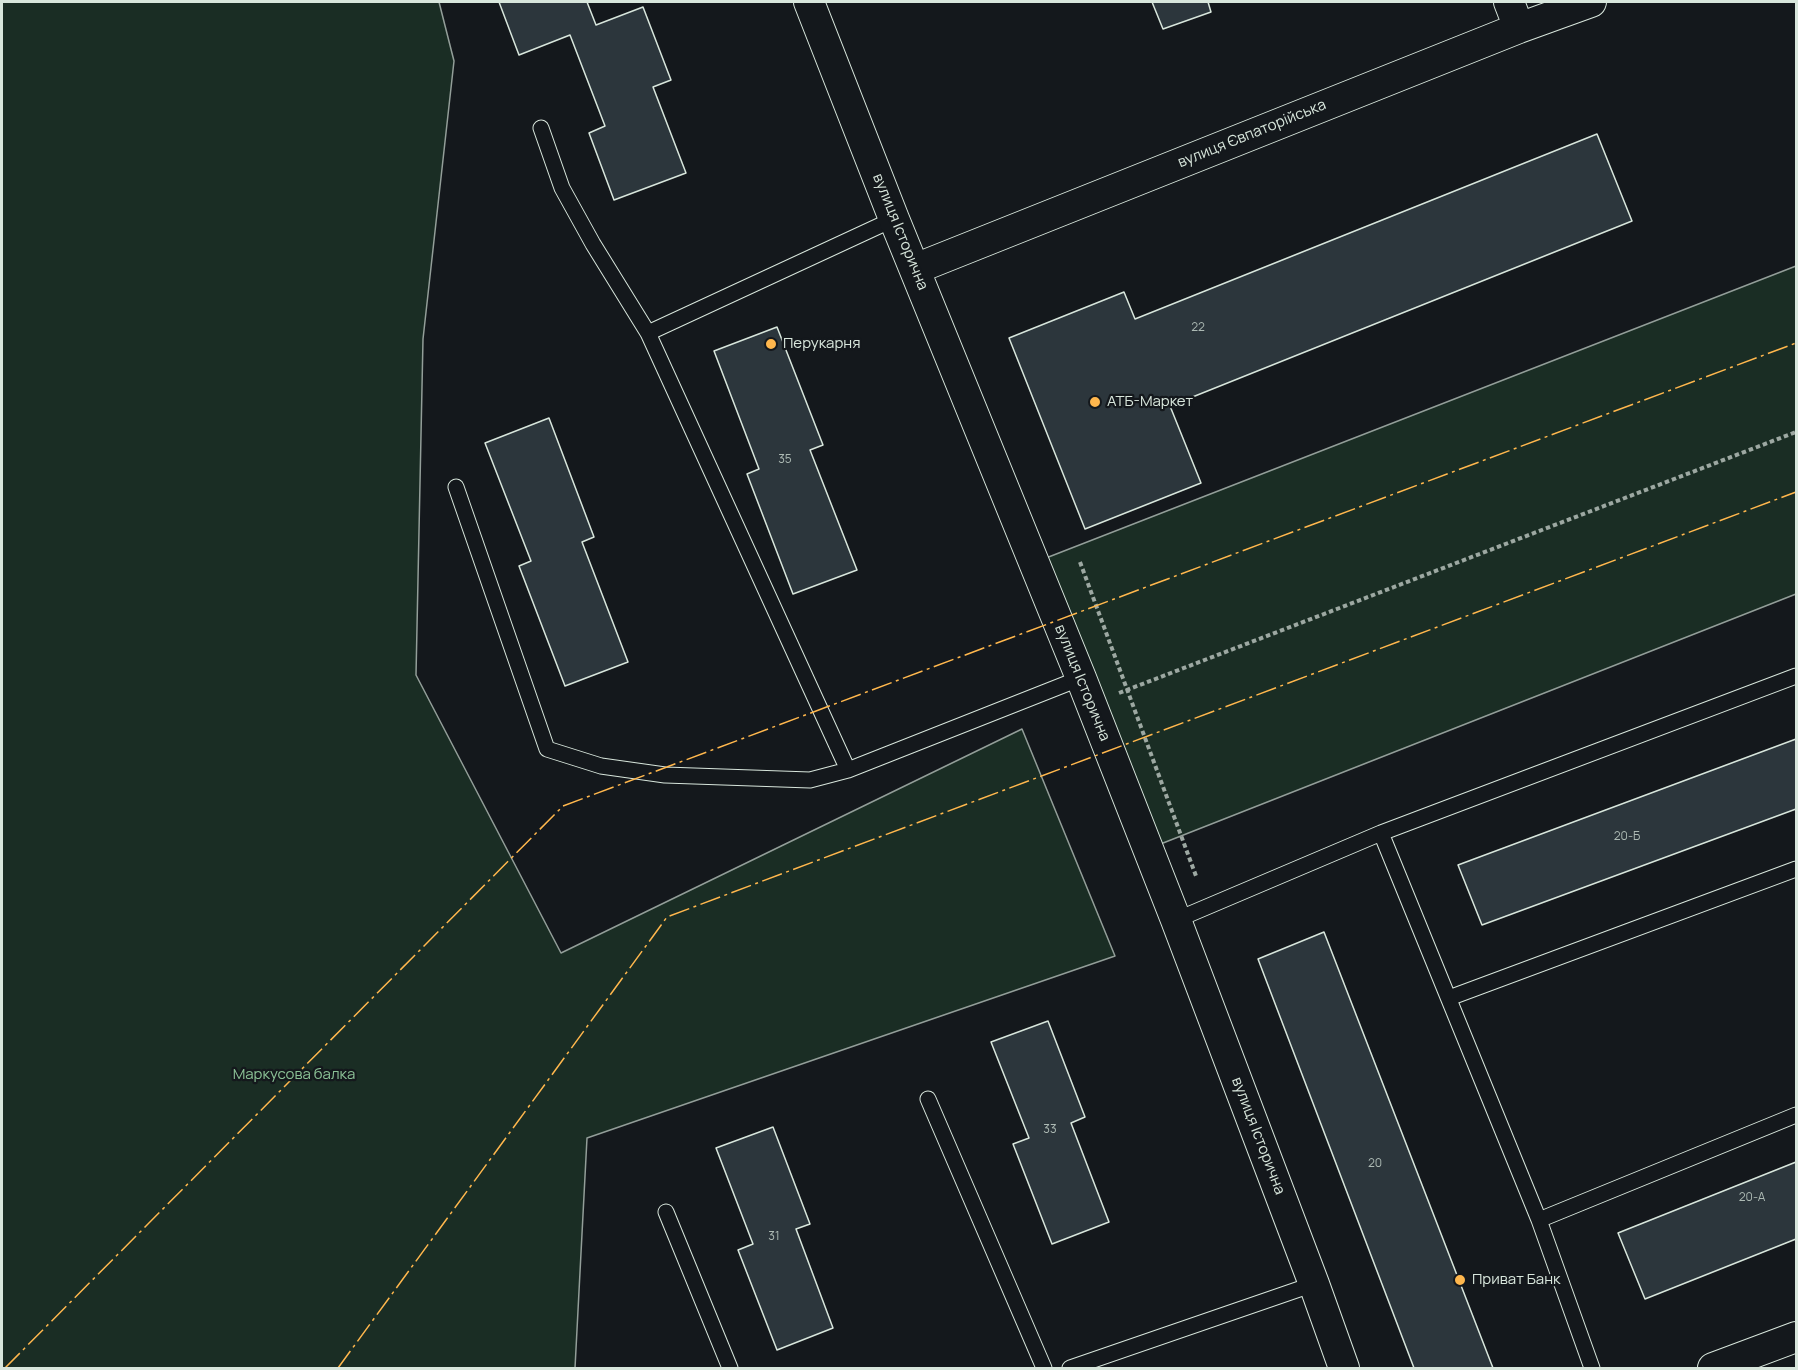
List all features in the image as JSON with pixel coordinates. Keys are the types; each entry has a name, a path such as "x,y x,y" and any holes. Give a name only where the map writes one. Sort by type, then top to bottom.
{"street":[{"name":"вулиця Історична","path":"809,2 1176,920 1344,1368"},
{"name":"вулиця Євпаторійська","path":"915,269 1514,15 1591,2"},
{"path":"1713,1368 1797,1337"}],"lane":[{"path":"541,128 562,188 648,333 848,770"},
{"path":"648,333 894,219"},
{"path":"456,487 547,749 601,766 665,775 810,780 848,770 1086,691"},
{"path":"1176,920 1381,833 1797,676"},
{"path":"1381,833 1539,1220 1592,1368"},
{"path":"1449,998 1797,869"},
{"path":"928,1099 1044,1368"},
{"path":"1539,1220 1797,1115"},
{"path":"666,1212 730,1368"},
{"path":"1070,1368 1314,1284"}],"path":[{"path":"1086,691 1797,432"}],"green space":[{"name":"Маркусова балка","path":"2,2 439,2 454,61 423,339 416,675 561,953 1022,729 1115,956 587,1138 575,1368 2,1368"},
{"path":"1796,266 1796,594 1158,845 1046,558"}],"building":[{"path":"499,2 587,2 596,25 643,7 671,80 653,87 686,173 614,200 589,133 605,126 570,35 519,55"},
{"path":"1152,2 1208,2 1211,12 1163,29"},
{"path":"1597,134 1632,221 1170,406 1201,483 1085,529 1009,338 1124,292 1135,319"},
{"path":"777,327 823,445 810,450 857,570 793,594 747,474 759,469 714,351"},
{"path":"549,418 594,537 582,542 628,662 565,686 519,566 531,561 485,443"},
{"path":"1796,739 1796,809 1482,925 1458,865"},
{"path":"1324,932 1493,1368 1414,1368 1258,959"},
{"path":"1048,1021 1085,1117 1071,1123 1109,1222 1052,1244 1013,1144 1029,1138 991,1042"},
{"path":"773,1127 810,1224 796,1229 833,1328 777,1350 738,1250 753,1244 716,1148"},
{"path":"1796,1162 1796,1239 1645,1299 1618,1233"}],"power":[{"path":"5,1368 563,806 1796,343"},
{"path":"338,1368 667,917 1796,492"}],"place":[{"name":"Перукарня","path":"771,344"},
{"name":"АТБ-Маркет","path":"1095,402"},
{"name":"Приват Банк","path":"1460,1280"}]}
